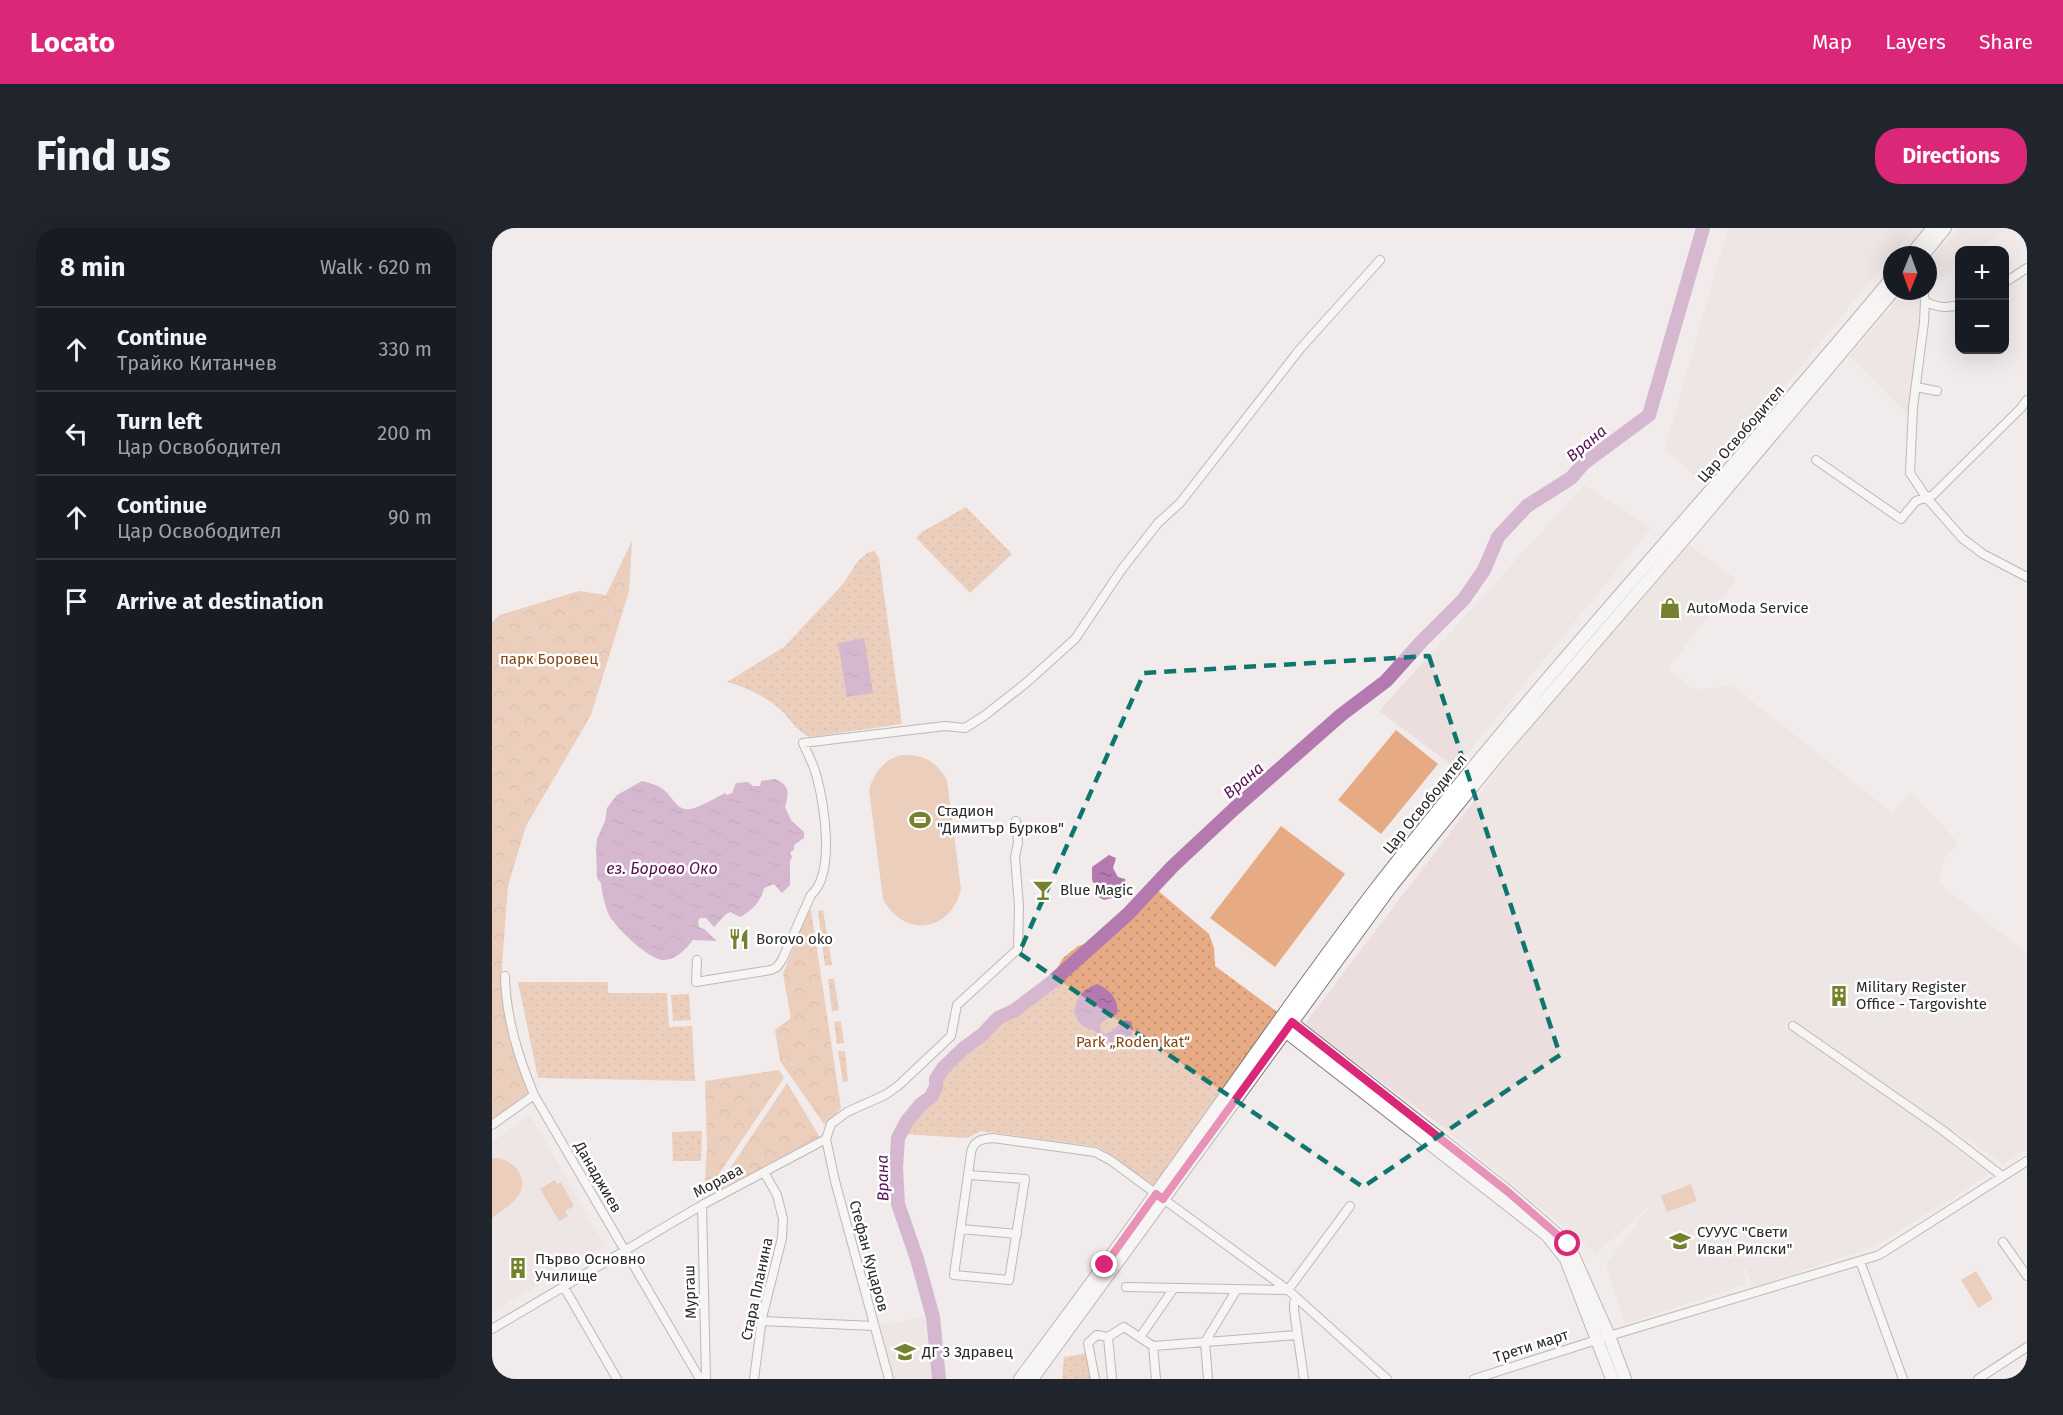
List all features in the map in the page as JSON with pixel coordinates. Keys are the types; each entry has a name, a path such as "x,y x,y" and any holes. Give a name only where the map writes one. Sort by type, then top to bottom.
{"street":[{"path":"1918,246 1933,228"},
{"path":"1930,246 1945,228"},
{"path":"697,960 696,982 771,970 777,967 783,960 811,896 818,889 826,858 826,830 815,772 803,743 945,726 965,728 1019,688 1075,639 1122,569 1158,523 1180,503 1300,349 1380,260"},
{"path":"2009,280 2027,268"},
{"name":"Цар Освободител","path":"1032,1379 1284,1024 1383,880 1514,719 1749,448 1883,289"},
{"name":"Цар Освободител","path":"1284,1024 1499,754 1885,300"},
{"path":"1955,306 1947,308 1934,306 1925,301 1909,468 1913,479 1926,496 1969,544 2027,577"},
{"path":"1916,387 1936,391"},
{"path":"1816,460 1901,519 1916,501 1933,495 2027,400"},
{"path":"826,1139 831,1124 847,1112 885,1095 898,1086 951,1036 957,1005 1018,949 1016,821"},
{"name":"Данаджиев","path":"505,976 508,1011 518,1056 534,1095 700,1379"},
{"path":"1284,1024 1507,1191 1554,1229 1568,1244 1577,1260 1603,1338 1612,1379"},
{"path":"1793,1026 1941,1129 2002,1176"},
{"path":"492,1125 534,1095"},
{"path":"969,1175 1025,1179 1017,1234 1009,1280 954,1275 972,1146 976,1142 993,1138 1095,1152 1110,1160 1288,1290 1387,1379"},
{"name":"Морава","path":"492,1329 702,1205 826,1139"},
{"name":"Стефан Куцаров","path":"826,1139 889,1379"},
{"name":"Трети март","path":"1474,1379 1860,1261 1892,1248 2027,1161"},
{"name":"Стара Планина","path":"754,1379 762,1321 782,1238 783,1219 777,1195 764,1172"},
{"name":"Цар Освободител","path":"1020,1379 1160,1197"},
{"name":"Мургаш","path":"702,1205 706,1379"},
{"path":"1288,1290 1350,1206"},
{"path":"961,1229 1017,1234"},
{"path":"2003,1242 2027,1276"},
{"path":"1860,1261 1903,1379"},
{"path":"564,1287 617,1379"},
{"path":"1126,1287 1288,1290"},
{"path":"1140,1337 1174,1288"},
{"path":"1208,1379 1205,1342 1237,1288"},
{"path":"1297,1299 1294,1303 1294,1310 1304,1379"},
{"path":"762,1321 874,1326"},
{"path":"1095,1379 1089,1343 1097,1335 1108,1337 1124,1327 1153,1346 1297,1335"},
{"path":"1108,1337 1112,1379"},
{"path":"1603,1338 1625,1379"},
{"path":"1153,1346 1156,1379"},
{"path":"1978,1379 2027,1347"}],"highlighted area":[{"path":"1429,656 1560,1055 1363,1187 1019,953 1144,673"}],"shaded area":[{"path":"1728,228 1914,228 1899,246 1883,246 1883,266 1704,484 1665,449"},
{"path":"1959,228 2008,228 1983,246 1955,246 1955,267 1937,280 1937,254"},
{"path":"1897,300 1922,300 1913,420 1850,356"},
{"path":"1584,485 1651,528 1456,768 1379,711"},
{"path":"1689,545 1736,579 1668,669 1694,690 1732,685 1892,813 1912,793 1958,843 1945,858 1939,877 1941,885 2027,953 2027,1149 2003,1164 1954,1130 1944,1138 1988,1175 1876,1246 1754,1287 1742,1262 1746,1284 1625,1324 1606,1265 1651,1204 1596,1254 1447,1130 1304,1025 1530,725"},
{"path":"530,1115 605,1246 492,1312 492,1142"},
{"name":"ДГ 3 Здравец","path":"925,1317 932,1379 889,1379 874,1326"}],"green space":[{"path":"966,507 1012,554 970,593 916,538 922,532"},
{"name":"парк Боровец","path":"632,541 629,591 591,715 526,826 508,886 502,965 503,1006 520,1071 531,1091 492,1120 492,622 500,615 579,591 606,595"},
{"path":"874,551 879,558 902,724 810,737 763,697 727,682 784,647 843,584 858,561 867,553"},
{"path":"1396,730 1438,764 1381,834 1338,800"},
{"path":"902,755 923,757 933,763 947,780 961,889 956,903 948,914 937,922 926,925 914,925 903,920 892,912 883,899 869,790 874,778 885,763"},
{"path":"1281,826 1345,874 1275,967 1210,918"},
{"name":"Park „Roden kat“","path":"1156,889 1209,934 1214,948 1215,966 1280,1014 1155,1191 1099,1147 981,1131 967,1138 901,1134 949,1065 969,1043 1000,1020 1031,1004 1063,958 1078,946 1094,941"},
{"path":"811,910 841,1108 830,1121 824,1124 780,1061 775,1030 791,1018 783,974 807,912"},
{"path":"823,910 832,965 825,966 818,911"},
{"path":"828,979 834,979 839,1010 832,1011"},
{"path":"518,982 608,982 608,993 667,993 669,1027 692,1026 695,1081 538,1078"},
{"path":"689,994 691,1020 673,1021 671,995"},
{"path":"841,1021 844,1043 837,1044 834,1022"},
{"path":"838,1051 845,1051 848,1081 843,1082"},
{"path":"779,1070 784,1078 704,1196 707,1147 705,1081"},
{"path":"787,1083 821,1139 715,1191"},
{"path":"702,1131 701,1161 673,1161 672,1132"},
{"path":"492,1158 512,1165 521,1175 522,1182 516,1199 492,1218"},
{"path":"555,1180 557,1184 561,1182 574,1206 565,1211 568,1216 559,1221 540,1189"},
{"path":"1691,1184 1697,1201 1667,1212 1661,1196"},
{"path":"1976,1271 1993,1299 1978,1308 1961,1280"},
{"path":"1088,1353 1093,1379 1062,1379 1064,1357"}],"water":[{"path":"864,638 873,693 847,697 838,643"},
{"name":"ез. Борово Око","path":"775,779 786,787 788,794 785,807 791,820 804,832 804,838 794,845 794,850 790,852 792,857 790,885 782,893 774,884 764,888 758,901 748,912 740,917 730,912 714,927 706,918 700,918 699,927 717,941 693,940 680,954 667,960 656,958 640,948 609,915 601,883 597,878 597,839 605,821 607,808 617,795 642,781 662,788 680,807 689,809 725,793 727,795 732,793 736,783 748,782 753,786 760,786 761,781"},
{"path":"1109,855 1116,858 1113,868 1118,877 1125,879 1126,887 1122,890 1118,889 1112,898 1104,900 1095,895 1097,889 1092,880 1092,867"},
{"path":"1097,984 1113,996 1117,1004 1117,1014 1103,1021 1100,1031 1105,1034 1126,1020 1131,1022 1133,1029 1130,1041 1122,1046 1114,1045 1093,1030 1084,1027 1074,1012 1081,994"}],"waterway":[{"name":"Врана","path":"939,1379 933,1317 917,1259 898,1204 896,1168 898,1138 907,1121 921,1104 931,1097 936,1087 936,1079 944,1067 964,1048 982,1035 998,1018 1015,1010 1052,982 1128,914 1173,866 1234,809 1341,715 1386,681 1464,599 1484,570 1498,537 1527,506 1571,478 1583,464 1649,415 1703,228"}],"place":[{"name":"AutoModa Service","path":"1670,608"},
{"name":"Стадион \"Димитър Бурков\"","path":"920,820"},
{"name":"Blue Magic","path":"1043,890"},
{"name":"Borovo oko","path":"739,939"},
{"name":"Military Register Office - Targovishte","path":"1839,996"},
{"name":"СУУУС \"Свети Иван Рилски\"","path":"1680,1241"},
{"name":"Първо Основно Училище","path":"518,1268"},
{"name":"ДГ 3 Здравец","path":"905,1352"}],"route":[{"path":"1105,1265 1156,1194 1163,1199 1292,1022 1507,1191 1554,1229 1568,1244"}]}
